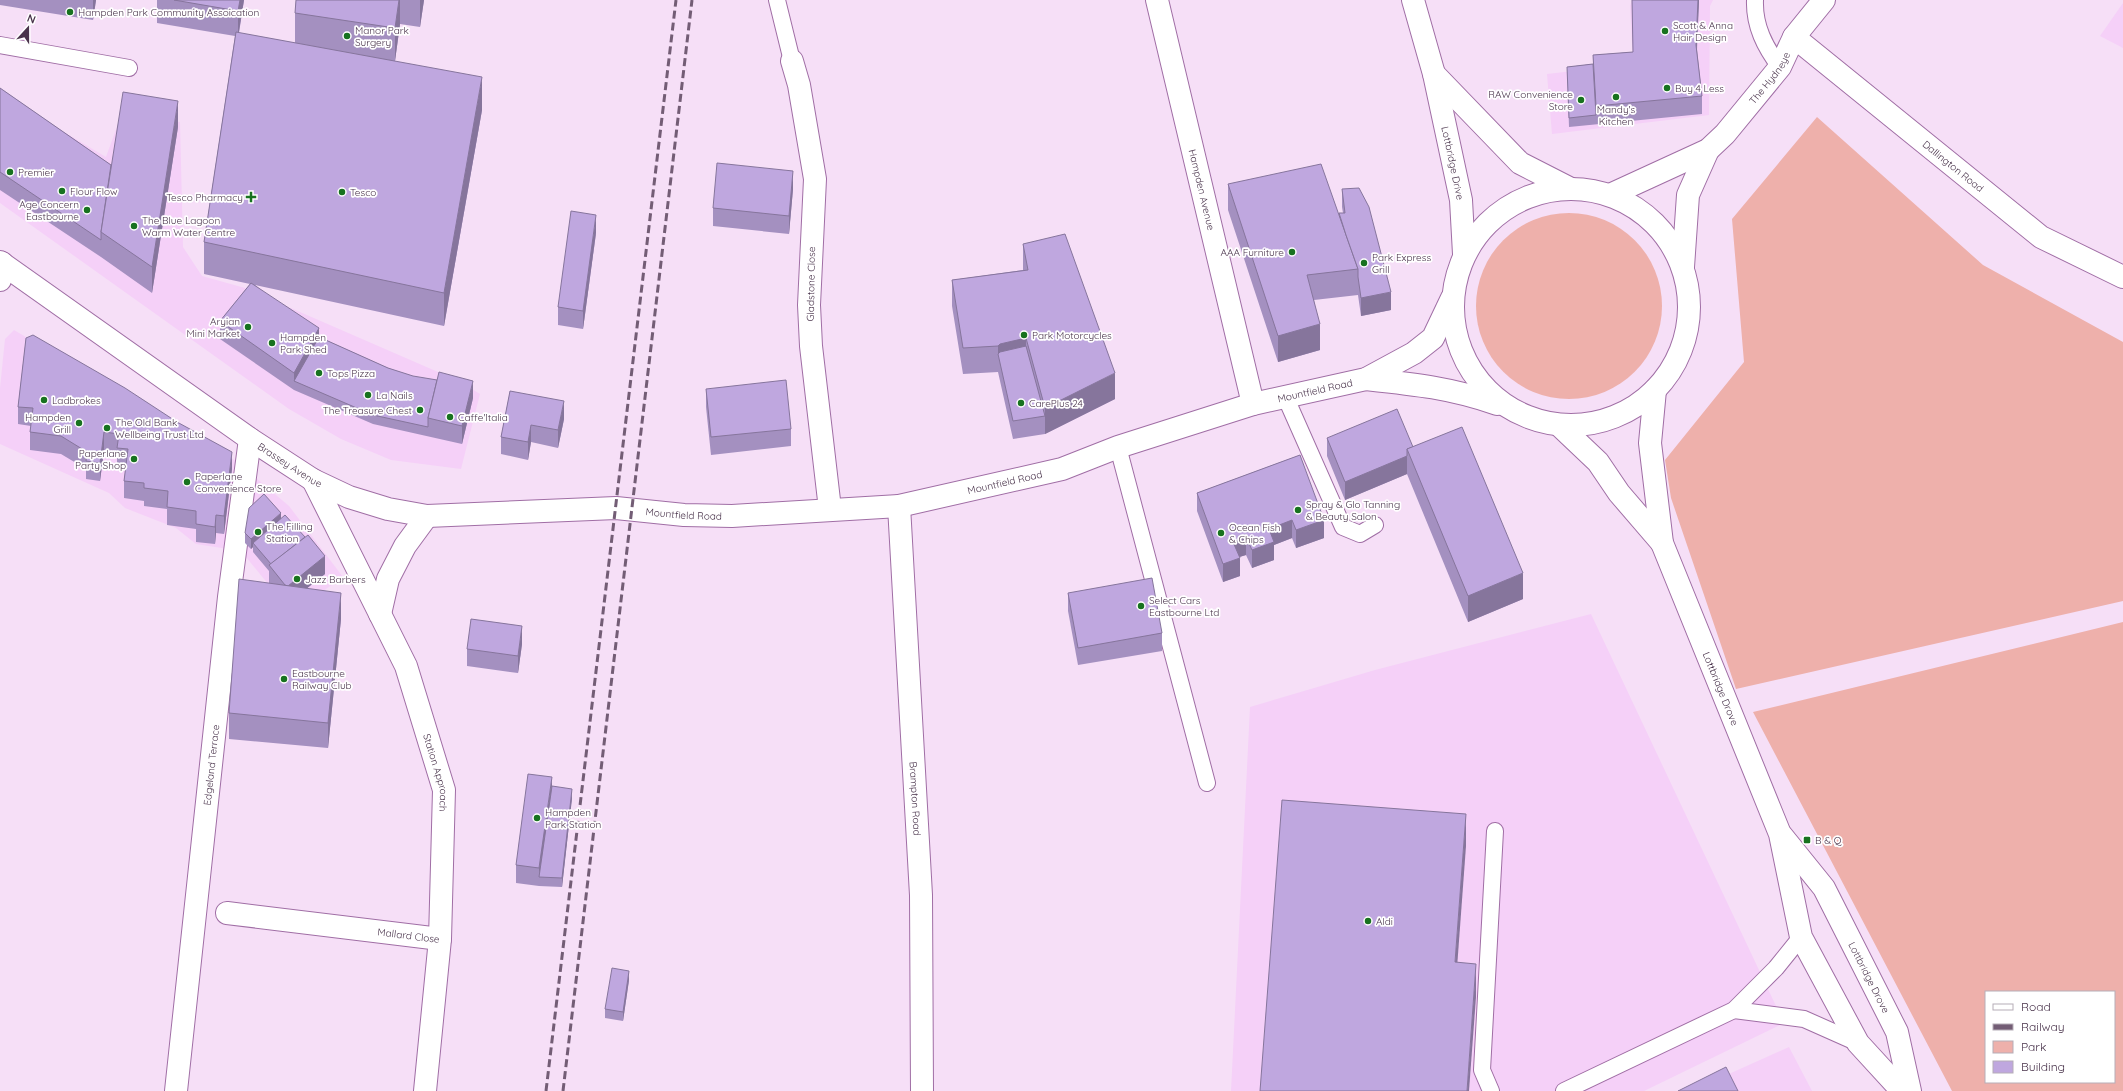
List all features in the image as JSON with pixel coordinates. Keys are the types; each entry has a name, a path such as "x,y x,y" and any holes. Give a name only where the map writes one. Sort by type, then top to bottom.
{"street":[{"name":"Hampden Avenue","path":"1157,0 1253,404"},
{"name":"Lottbridge Drive","path":"1413,0 1434,74 1461,200 1464,254"},
{"name":"The Hydneye","path":"1610,195 1708,150 1725,134 1780,67 1794,37 1824,0"},
{"name":"Dallington Road","path":"1794,37 2041,237 2123,277"},
{"name":"Gladstone Close","path":"792,60 799,85 815,179 810,312 812,354 830,509"},
{"name":"Lottbridge Drive","path":"1434,74 1520,162 1569,188"},
{"name":"The Hydneye","path":"1682,267 1688,195 1708,150"},
{"path":"1569,188 1590,190 1610,195 1641,211 1666,236 1682,267 1689,299 1687,332 1675,363 1655,390 1635,406 1611,418 1586,424 1559,425 1533,419 1510,409 1484,388 1465,361 1454,331 1452,298 1456,276 1464,254 1482,227 1507,206 1537,192 1569,188"},
{"name":"Brassey Avenue","path":"1,268 250,439 313,480 349,497 388,509 427,516 616,508 632,510"},
{"name":"Mountfield Road","path":"632,510 684,515 732,516 899,506 1062,469 1118,447 1253,404 1366,379 1414,353 1433,338 1452,298"},
{"name":"Mountfield Road","path":"1366,379 1408,383 1466,393 1510,409"},
{"name":"Lottbridge Drove","path":"1655,390 1650,443 1662,543 1780,834 1801,937 1858,1043 1902,1091"},
{"name":"Lottbridge Drove","path":"1559,425 1598,462 1619,493 1662,543"},
{"name":"Edgeland Terrace","path":"176,1091 228,597 250,439"},
{"name":"Station Approach","path":"313,480 406,666 444,790 440,939"},
{"name":"Brampton Road","path":"899,506 921,895 922,1091"},
{"path":"380,614 388,579 405,546 427,516"},
{"name":"Lottbridge Drove","path":"1780,834 1824,888 1897,1032 1910,1091"},
{"name":"Mallard Close","path":"227,913 440,939 425,1091"}],"lane":[{"path":"777,0 792,60"},
{"path":"1755,0 1758,27 1767,50 1780,67"},
{"path":"0,45 129,68"},
{"path":"1285,396 1343,527 1360,534 1375,525"},
{"path":"1118,447 1207,783"},
{"path":"1491,1091 1482,1070 1495,832"},
{"path":"1564,1091 1734,1010 1776,968 1801,937"},
{"path":"1734,1010 1804,1019 1858,1043"}],"shaded area":[{"path":"1632,0 1713,0 1710,6 1709,115 1552,134 1547,74 1633,64 1630,6"},
{"path":"2123,3 2123,48 2100,36"},
{"path":"0,94 106,157 122,113 180,122 183,247 202,276 245,288 461,382 480,394 461,469 391,460 341,439 289,409 0,203"},
{"path":"14,330 236,461 289,506 343,577 292,613 241,551 196,544 176,528 125,508 109,493 0,444 0,388 5,339"},
{"path":"1591,614 1784,1023 1644,1091 1231,1091 1250,707 1375,670"},
{"path":"1789,1047 1812,1091 1691,1091"}],"green space":[{"path":"1817,117 1983,265 2123,342 2123,601 1736,689 1671,498 1665,460 1744,362 1732,219"},
{"path":"1569,213 1587,215 1605,220 1621,229 1635,240 1646,254 1655,270 1660,288 1662,306 1660,324 1655,342 1646,358 1635,372 1621,383 1605,392 1587,397 1569,399 1551,397 1533,392 1517,383 1503,372 1492,358 1483,342 1478,324 1476,306 1478,288 1483,270 1492,254 1503,240 1517,229 1533,220 1551,215"},
{"path":"2123,622 2123,1091 1952,1091 1753,712"}],"building":[{"path":"174,0 240,0 238,11"},
{"path":"296,0 399,0 395,28 295,13"},
{"path":"1632,0 1698,0 1696,45 1702,96 1596,106 1593,55 1633,52"},
{"name":"Tesco","path":"236,32 482,77 444,293 204,242"},
{"name":"RAW Convenience Store","path":"1593,64 1596,115 1569,118 1567,67"},
{"path":"0,88 111,165 101,240 0,172"},
{"name":"The Blue Lagoon Warm Water Centre","path":"123,92 178,101 152,267 101,232"},
{"path":"717,163 793,171 789,216 713,208"},
{"name":"AAA Furniture","path":"1321,164 1358,269 1307,275 1320,324 1278,336 1228,184"},
{"name":"Park Express Grill","path":"1359,188 1369,207 1391,292 1361,298 1358,269 1339,213 1345,213 1342,189"},
{"path":"571,211 596,215 583,311 558,307"},
{"name":"Park Motorcycles","path":"1065,234 1115,373 1045,408 1026,338 1000,344 998,346 963,348 952,280 1028,270 1023,244"},
{"path":"251,283 319,328 294,373 220,321"},
{"path":"33,335 125,388 177,422 232,452 224,516 216,515 215,527 196,524 196,511 167,507 168,491 144,488 144,483 124,481 128,449 117,448 119,434 104,432 100,463 86,461 87,452 61,436 30,432 33,408 18,407 26,338"},
{"path":"319,337 388,368 413,376 437,380 428,418 428,427 373,415 294,381"},
{"name":"CarePlus 24","path":"1026,346 1045,416 1013,421 998,354 1000,352"},
{"path":"439,372 473,381 462,426 428,418"},
{"path":"786,380 791,429 711,437 706,389"},
{"path":"510,391 564,401 558,430 531,425 528,442 501,437"},
{"path":"1397,409 1413,447 1407,449 1407,456 1345,482 1327,438"},
{"path":"1462,427 1523,573 1468,596 1407,449"},
{"path":"1300,455 1324,520 1296,530 1292,520 1269,529 1274,542 1252,550 1246,537 1233,542 1240,558 1223,564 1197,493"},
{"name":"The Filling Station","path":"264,494 281,513 251,539 245,533 249,508"},
{"path":"285,515 305,537 271,564 253,543"},
{"path":"308,535 325,556 288,586 285,585 269,565"},
{"path":"1152,578 1162,633 1078,648 1068,593"},
{"name":"Eastbourne Railway Club","path":"239,579 341,593 328,723 229,713"},
{"path":"471,619 522,626 518,656 467,649"},
{"name":"Hampden Park Station","path":"528,774 552,777 539,868 516,865"},
{"path":"552,786 572,789 562,878 539,877"},
{"name":"Aldi","path":"1282,800 1466,814 1455,962 1476,964 1467,1091 1260,1091"},
{"path":"612,968 629,971 623,1012 605,1009"},
{"path":"1726,1067 1738,1091 1678,1091"}],"railway":[{"path":"546,1091 676,0"},
{"path":"563,1091 692,0"}],"place":[{"name":"Hampden Park Community Assoication","path":"70,12"},
{"name":"Scott & Anna Hair Design","path":"1665,31"},
{"name":"Manor Park Surgery","path":"347,36"},
{"name":"Buy 4 Less","path":"1667,88"},
{"name":"Mandy's Kitchen","path":"1616,97"},
{"name":"RAW Convenience Store","path":"1581,100"},
{"name":"Premier","path":"10,172"},
{"name":"Flour Flow","path":"62,191"},
{"name":"Tesco","path":"342,192"},
{"name":"Tesco Pharmacy","path":"251,197"},
{"name":"Age Concern Eastbourne","path":"87,210"},
{"name":"The Blue Lagoon Warm Water Centre","path":"134,226"},
{"name":"AAA Furniture","path":"1292,252"},
{"name":"Park Express Grill","path":"1364,263"},
{"name":"Aryian Mini Market","path":"248,327"},
{"name":"Park Motorcycles","path":"1024,335"},
{"name":"Hampden Park Shed","path":"272,343"},
{"name":"Tops Pizza","path":"319,373"},
{"name":"La Nails","path":"368,395"},
{"name":"Ladbrokes","path":"44,400"},
{"name":"CarePlus 24","path":"1021,403"},
{"name":"The Treasure Chest","path":"420,410"},
{"name":"Caffe'Italia","path":"450,417"},
{"name":"Hampden Grill","path":"79,423"},
{"name":"The Old Bank Wellbeing Trust Ltd","path":"107,428"},
{"name":"Paperlane Party Shop","path":"134,459"},
{"name":"Paperlane Convenience Store","path":"187,482"},
{"name":"Spray & Glo Tanning & Beauty Salon","path":"1298,510"},
{"name":"The Filling Station","path":"258,532"},
{"name":"Ocean Fish & Chips","path":"1221,533"},
{"name":"Jazz Barbers","path":"297,579"},
{"name":"Select Cars Eastbourne Ltd","path":"1141,606"},
{"name":"Eastbourne Railway Club","path":"284,679"},
{"name":"Hampden Park Station","path":"537,818"},
{"name":"B & Q","path":"1807,840"},
{"name":"Aldi","path":"1368,921"}]}
